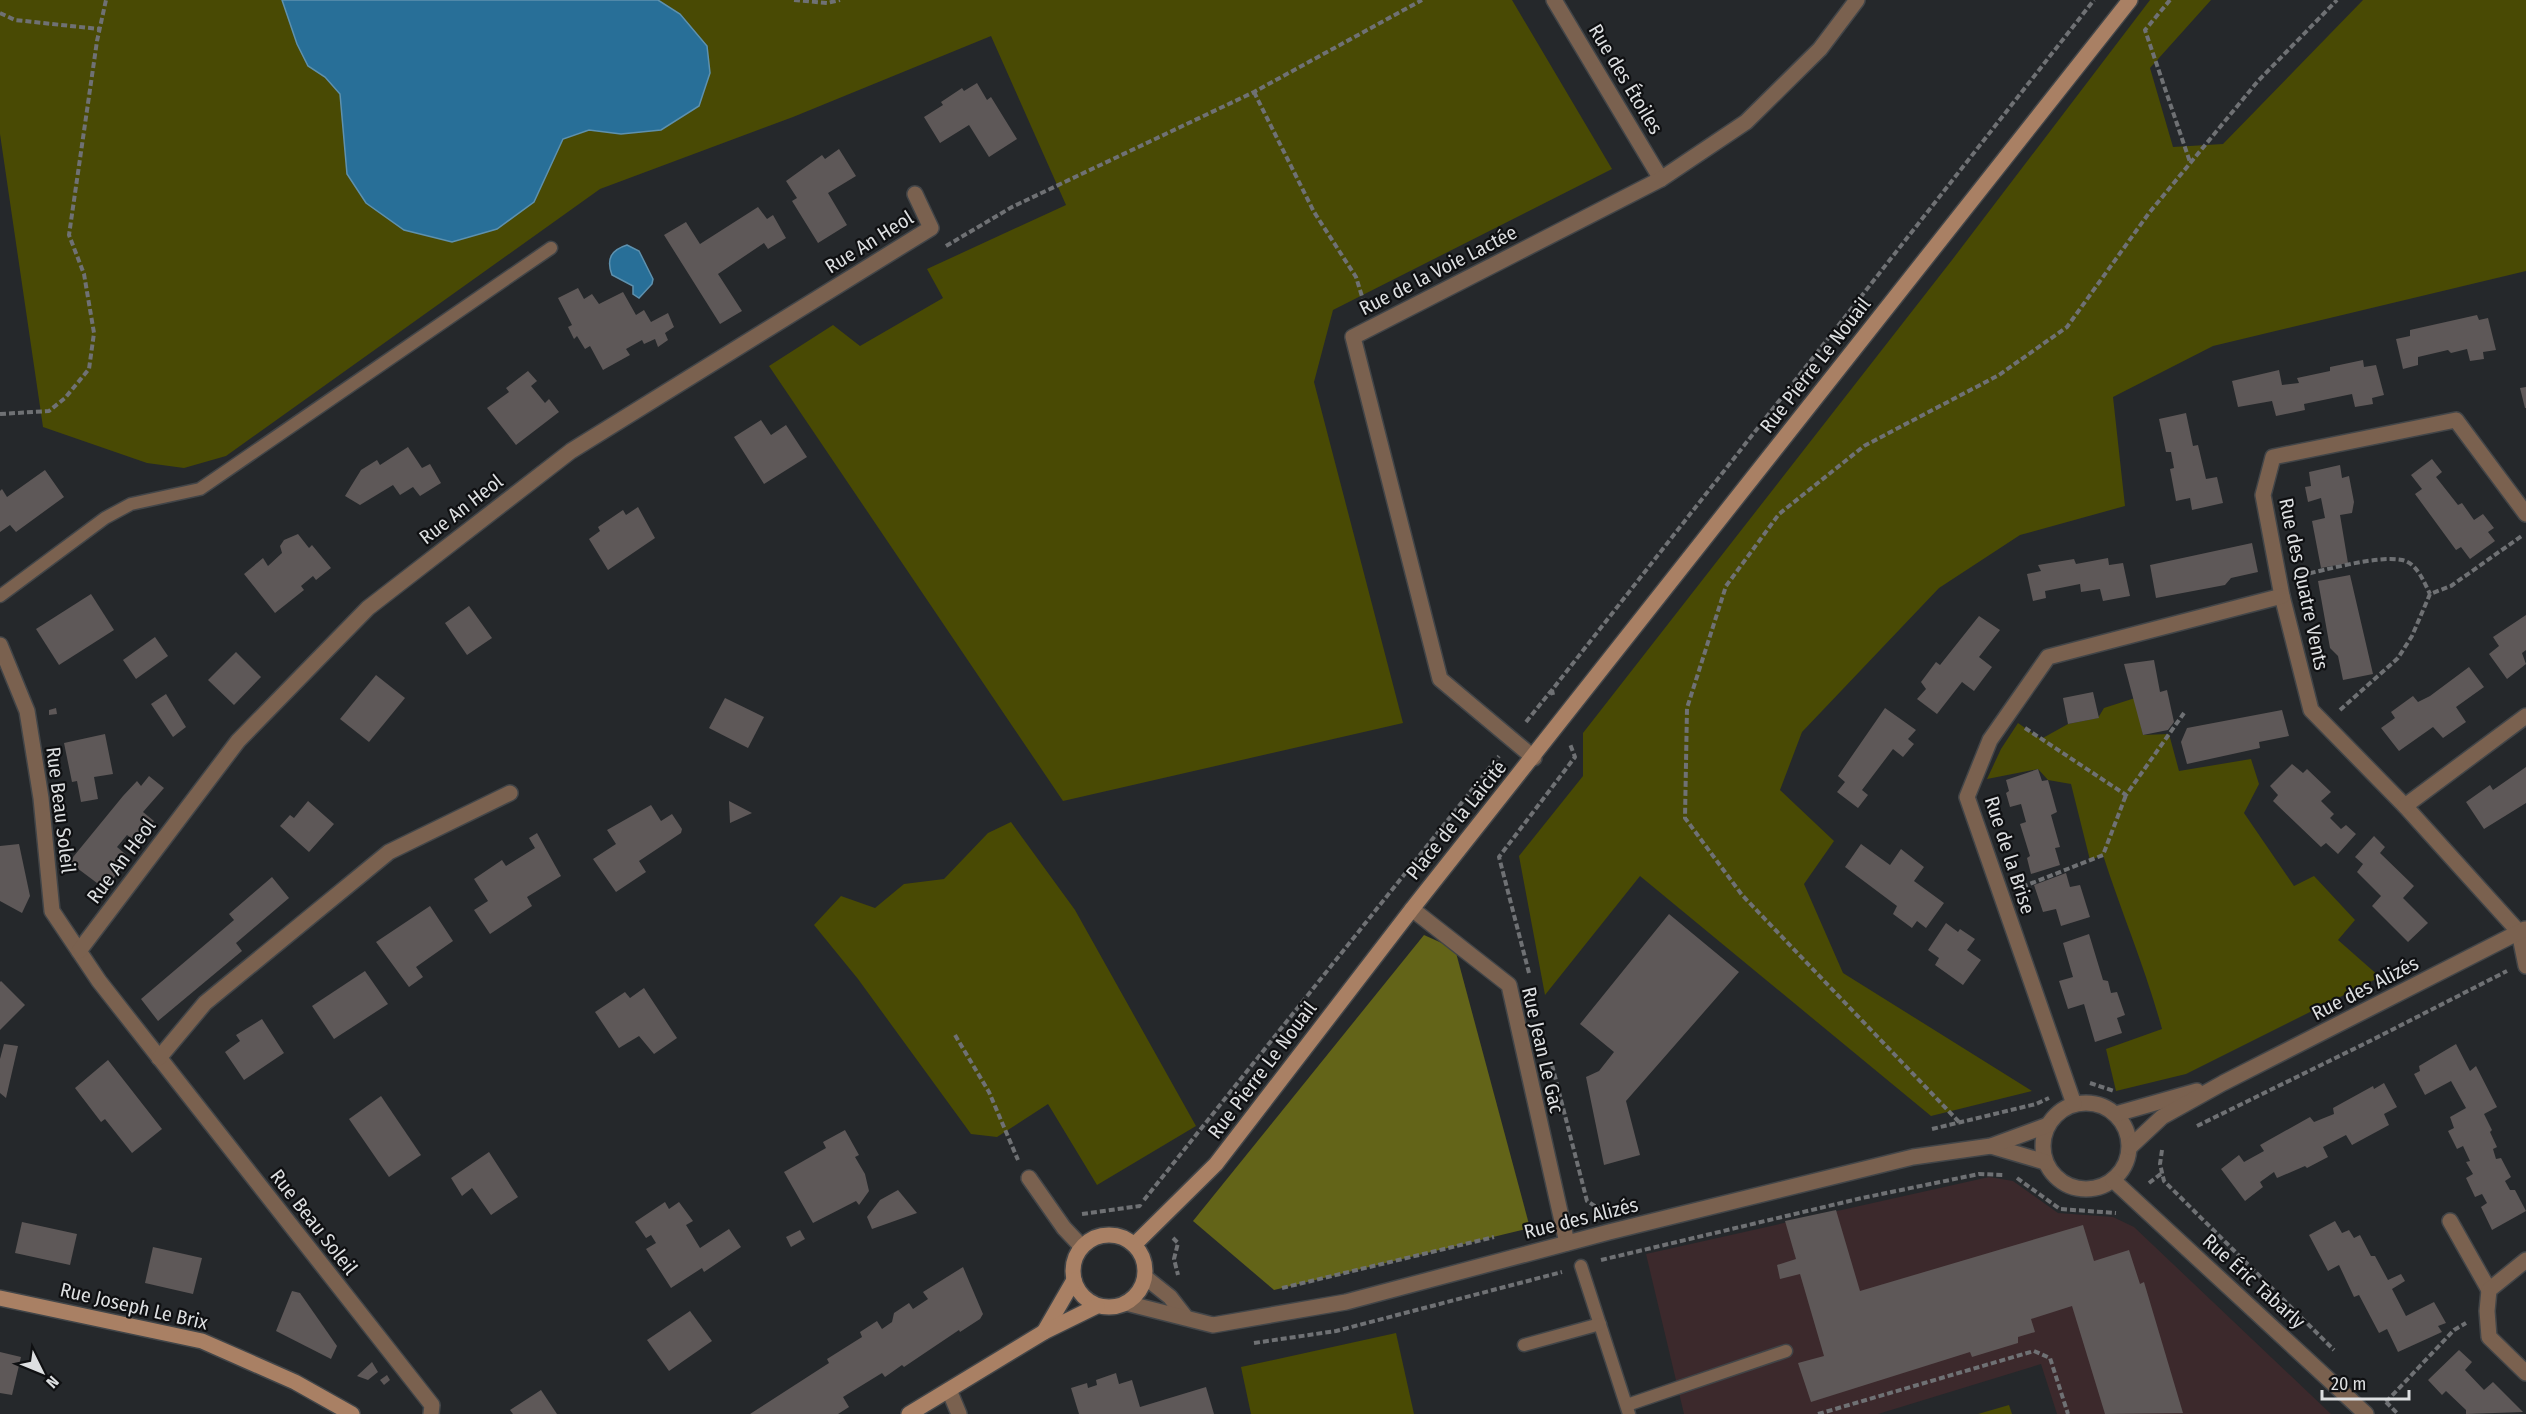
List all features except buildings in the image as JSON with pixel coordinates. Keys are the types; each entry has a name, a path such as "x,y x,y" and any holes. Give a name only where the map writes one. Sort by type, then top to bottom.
{"street":[{"name":"Rue des Étoiles","path":"1554,0 1661,179"},
{"name":"Rue de la Voie Lactée","path":"1534,758 1440,679 1353,337 1661,179 1746,122 1820,49 1857,0"},
{"name":"Rue Pierre Le Nouail","path":"1534,758 1560,722 2130,0"},
{"name":"Rue An Heol","path":"79,951 238,741 368,608 571,451 931,228 915,194"},
{"name":"Rue des Quatre Vents","path":"2522,931 2311,710 2282,596 2263,495 2273,457 2456,420 2526,514"},
{"name":"Rue de la Brise","path":"2071,1097 1967,797 1990,740 2048,657 2282,596"},
{"name":"Rue Beau Soleil","path":"0,645 27,711 41,798 52,911 99,981 432,1405 431,1414"},
{"path":"2405,806 2526,716"},
{"name":"Place de la Laïcité","path":"1412,909 1534,758"},
{"path":"159,1058 205,1003 389,852 510,793"},
{"name":"Rue Pierre Le Nouail","path":"1134,1245 1216,1164 1412,909"},
{"name":"Rue Jean Le Gac","path":"1412,909 1509,985 1560,1221 1567,1243"},
{"path":"2522,931 2525,964"},
{"name":"Rue des Alizés","path":"2130,1147 2162,1117 2223,1083 2522,931"},
{"name":"Rue des Alizés","path":"2116,1114 2223,1083"},
{"path":"2071,1097 2103,1106 2116,1114 2126,1129 2130,1147 2127,1160 2112,1180 2094,1188 2074,1188 2062,1182 2045,1162 2043,1137 2048,1125 2071,1097"},
{"name":"Rue des Alizés","path":"1126,1303 1184,1315 1213,1325 1346,1302 1567,1243 1913,1156 1991,1146 2048,1125"},
{"name":"Rue des Alizés","path":"1991,1146 2045,1162"},
{"path":"1029,1178 1064,1228 1082,1247"},
{"name":"Rue Éric Tabarly","path":"2112,1180 2366,1414"},
{"path":"2450,1221 2489,1290 2487,1311 2489,1337 2526,1372"},
{"path":"1044,1332 1074,1280 1076,1257 1082,1247 1101,1236 1113,1235 1134,1245 1141,1254 1145,1277 1142,1287 1126,1303 1107,1308 1097,1306 1079,1291 1074,1280"},
{"path":"2489,1290 2526,1260"},
{"name":"Rue des Alizés","path":"1145,1277 1170,1297 1184,1315"},
{"name":"Rue Joseph Le Brix","path":"0,1298 202,1341 295,1382 352,1414"},
{"path":"909,1414 1044,1332 1097,1306"},
{"path":"949,1390 959,1414"}],"lane":[{"path":"0,596 105,518 131,504 200,489 551,248"},
{"path":"1581,1266 1628,1409 1786,1351"},
{"path":"1524,1345 1600,1324"}],"path":[{"path":"0,414 48,411 65,398 89,369 94,333 84,274 69,235 106,0"},
{"path":"794,0 827,3 840,0"},
{"path":"941,249 1012,207 1254,92 1422,0"},
{"path":"1064,1228 1075,1217 1093,1211 1140,1206 1552,690 2094,0"},
{"path":"2170,0 2145,30 2190,163"},
{"path":"1959,1123 1742,895 1685,818 1687,708 1726,586 1779,514 1864,446 2000,375 2067,327 2149,213 2190,163 2258,81 2337,0"},
{"path":"0,13 15,20 100,29"},
{"path":"1254,92 1314,212 1356,276 1366,303 1353,337"},
{"path":"2324,724 2398,658 2412,636 2430,594 2451,586 2526,533"},
{"path":"2279,580 2368,561 2403,560 2419,572 2430,594"},
{"path":"1531,983 1499,857 1575,757 1560,722 1552,690"},
{"path":"2001,895 2103,855 2126,795 2184,713"},
{"path":"2006,716 2126,795"},
{"path":"2194,1127 2525,964"},
{"path":"955,1035 990,1092 1015,1154 1029,1178"},
{"path":"1552,1063 1587,1200 1602,1211"},
{"path":"1925,1131 2071,1097 2091,1083 2116,1091"},
{"path":"2005,1111 2014,1137"},
{"path":"2167,1145 2160,1152 2164,1181 2336,1353"},
{"path":"1242,1344 1336,1331 1425,1310 1581,1266 1862,1198 1979,1174 2014,1175 2060,1209 2119,1213"},
{"path":"1140,1206 1178,1243 1174,1259 1179,1278"},
{"path":"1560,1221 1613,1208"},
{"path":"1274,1290 1495,1237"},
{"path":"2385,1402 2454,1330 2487,1311"},
{"path":"1818,1414 2034,1350 2050,1358 2068,1414"},
{"path":"2377,1394 2398,1414"}],"shaded area":[{"path":"0,0 1512,0 1612,169 1333,310 1314,382 1403,723 1063,801 769,366 833,325 860,346 943,298 927,269 1066,205 991,36 793,117 600,189 226,456 184,468 147,463 43,427 0,134"},
{"path":"2150,0 2211,0 2150,68 2173,147 2223,144 2363,0 2526,0 2526,271 2213,346 2113,397 2125,506 2020,535 1939,588 1802,732 1780,790 1834,841 1804,884 1843,973 2032,1091 1931,1116 1640,876 1545,995 1519,856 1583,776 1583,733 1952,260"},
{"path":"2135,698 2143,735 2169,734 2179,771 2251,759 2259,784 2244,813 2294,886 2314,876 2355,920 2338,940 2380,977 2186,1074 2116,1091 2106,1049 2162,1029 2149,985 2103,855 2090,860 2071,784 2048,780 2038,769 1987,779 2001,749 2018,723 2041,739 2068,724 2098,718 2104,708"},
{"path":"1011,822 1075,910 1196,1126 1097,1185 1048,1104 997,1137 971,1134 858,979 814,925 841,896 875,908 904,884 944,879 988,833"},
{"path":"1424,935 1455,949 1530,1228 1274,1290 1193,1221"},
{"path":"1989,1177 2013,1181 2058,1213 2113,1217 2134,1227 2331,1414 2057,1414 2041,1364 1878,1414 1684,1414 1646,1254"},
{"path":"1396,1333 1414,1414 1251,1414 1241,1367"},
{"path":"2009,1405 2012,1414 1978,1414"}],"water":[{"path":"282,0 658,0 680,14 707,46 710,73 699,106 661,130 621,134 589,130 563,139 534,202 497,229 452,242 404,230 366,203 347,174 340,94 325,77 308,66 297,44"},
{"path":"627,245 639,251 653,279 652,284 639,298 633,294 633,286 612,275 610,269 611,256"}]}
